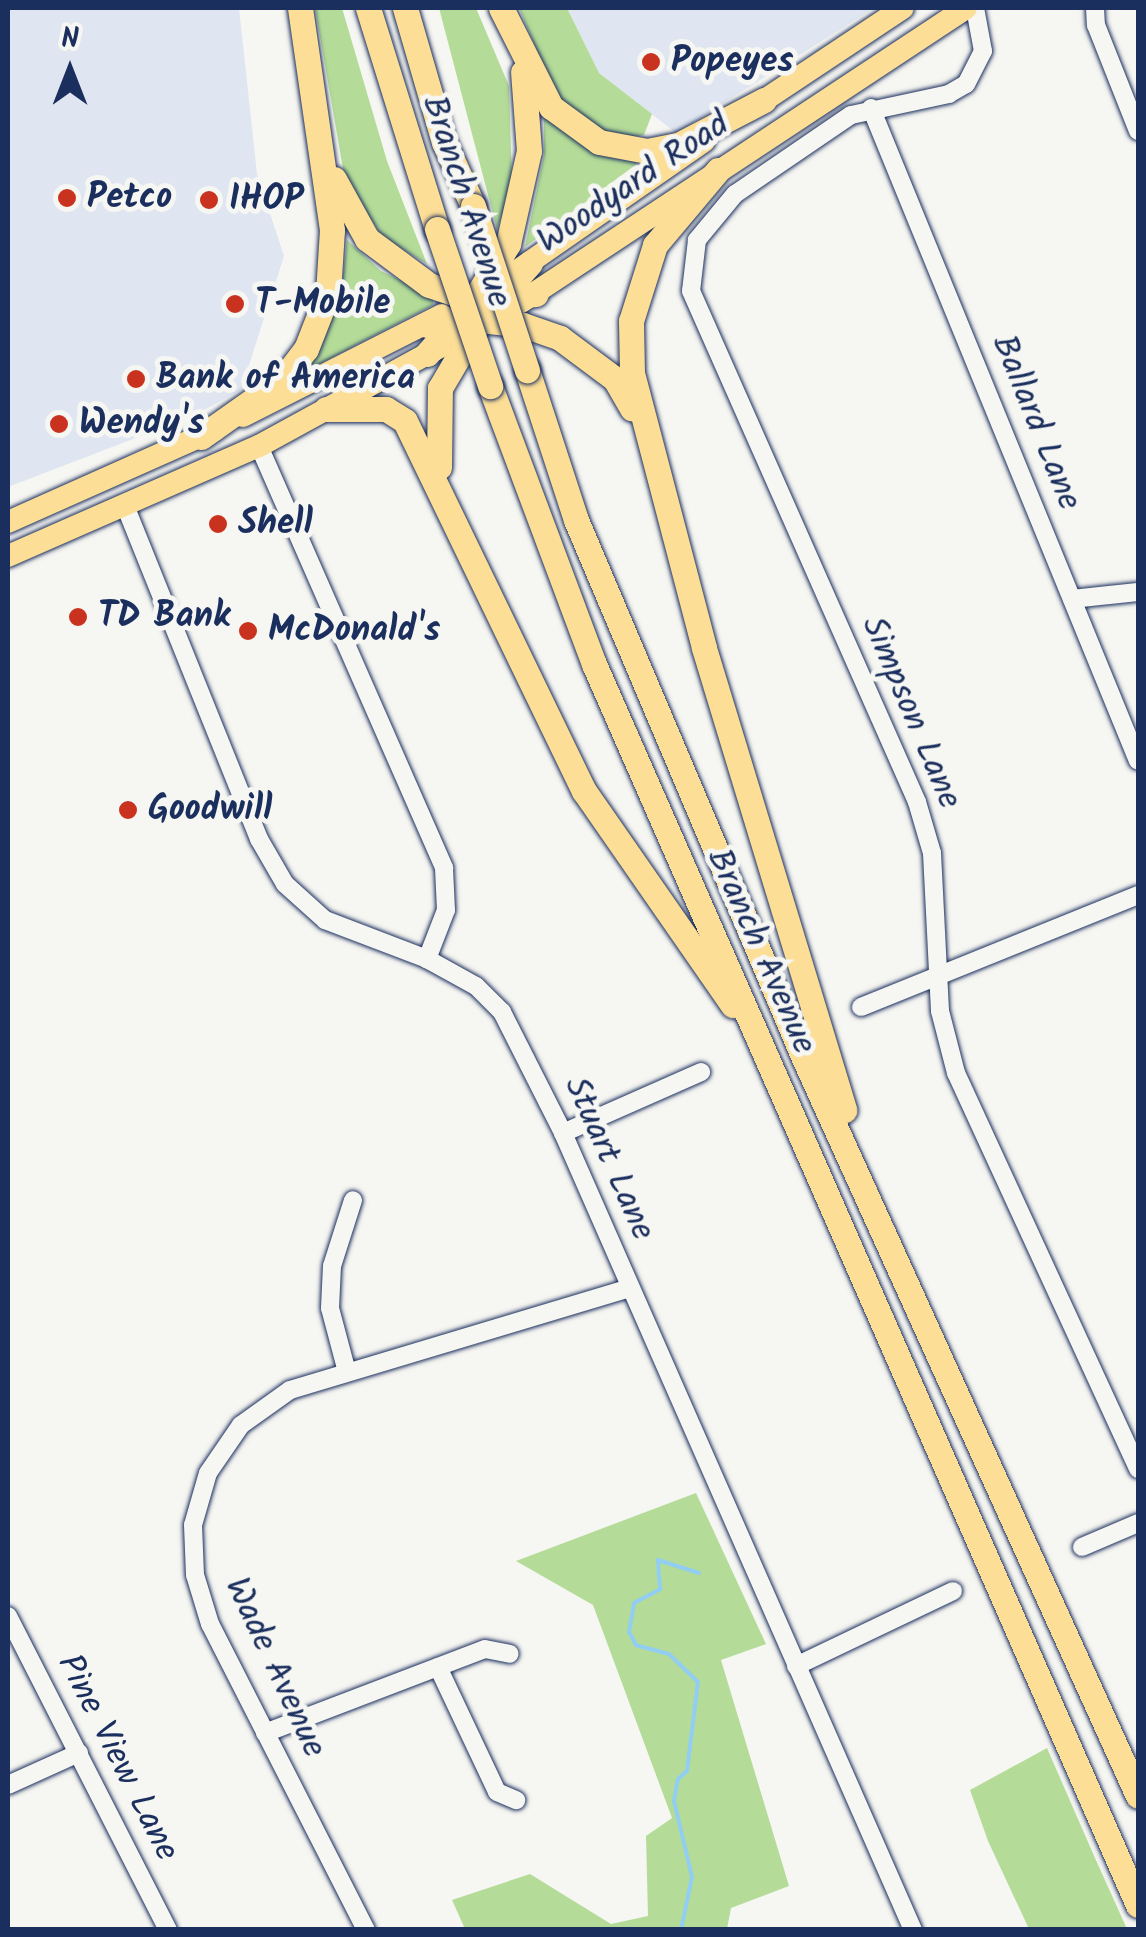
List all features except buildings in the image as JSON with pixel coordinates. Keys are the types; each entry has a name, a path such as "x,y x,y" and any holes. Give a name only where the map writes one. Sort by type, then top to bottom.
{"highway":[{"path":"201,437 266,396 318,323 334,258 300,8"},
{"name":"Branch Avenue","path":"368,8 490,386 594,664 1138,1905"},
{"name":"Branch Avenue","path":"405,8 444,142 472,206 576,520 803,1056 901,1265 1138,1796"},
{"path":"500,8 515,43 565,122 616,147 646,152 678,145 764,100"},
{"path":"454,518 436,454 436,402 508,244 524,193 529,118 515,43"},
{"path":"317,127 350,215 367,239 429,285 477,311 523,325 592,356 616,379 648,440"},
{"path":"718,170 655,244 639,284 629,346 648,440 768,867 838,1093 901,1265"},
{"path":"427,354 530,263"},
{"path":"426,325 536,294"},
{"path":"326,409 386,409 405,421 584,791 734,1006 792,1115"}],"main road":[{"name":"Woodyard Road","path":"530,263 903,8"},
{"name":"Woodyard Road","path":"536,294 966,8"},
{"path":"770,135 830,86 840,48"},
{"path":"8,525 201,437 426,325"},
{"path":"8,556 126,508 259,446 427,354"},
{"path":"126,508 139,483 201,437"},
{"path":"8,525 95,507 126,508"}],"street":[{"name":"Simpson Lane","path":"975,8 983,51 966,84 950,94 871,108 835,124 758,177 709,218 697,240 689,273 692,300 916,802 932,853 944,1034 978,1130 1138,1469"},
{"path":"1096,16 1138,132"},
{"name":"Ballard Lane","path":"871,108 1138,762"},
{"path":"259,446 444,868 446,910 426,959"},
{"name":"Stuart Lane","path":"126,508 276,870 325,920 426,959 476,986 502,1012 562,1132 913,1930"},
{"path":"1072,599 1138,592"},
{"path":"860,1007 1138,894"},
{"path":"562,1132 701,1072"},
{"path":"347,1372 330,1308 332,1266 353,1200"},
{"name":"Wade Avenue","path":"366,1930 210,1624 195,1575 193,1525 208,1474 241,1425 290,1390 630,1288"},
{"path":"1082,1547 1138,1523"},
{"path":"796,1666 953,1591"},
{"name":"Pine View Lane","path":"8,1617 168,1930"},
{"path":"266,1732 485,1650 510,1654"},
{"path":"438,1667 497,1792 516,1800"},
{"path":"8,1785 79,1753"}],"shaded area":[{"path":"8,8 239,8 257,174 284,256 241,390 193,416 8,487"},
{"path":"567,8 874,8 676,133 599,73"}],"green space":[{"path":"315,8 342,8 387,161 427,264 383,237 345,180"},
{"path":"439,8 476,8 509,86 512,183 497,229"},
{"path":"519,8 567,8 599,73 652,114 644,135 622,139 586,126 559,102"},
{"path":"544,117 593,153 638,163 525,247 544,155"},
{"path":"347,240 381,271 433,296 433,305 304,372 340,303"},
{"path":"696,1493 766,1644 721,1660 789,1886 731,1908 727,1929 465,1929 452,1900 530,1874 611,1924 648,1916 646,1836 672,1818 593,1605 516,1561"},
{"path":"1047,1748 1127,1929 1029,1929 988,1841 970,1790"}],"waterway":[{"path":"681,1930 692,1877 674,1801 678,1779 687,1771 698,1682 669,1654 636,1645 629,1632 634,1603 660,1589 658,1560 699,1573"}],"place":[{"name":"Popeyes","path":"651,62"},
{"name":"Petco","path":"67,198"},
{"name":"IHOP","path":"209,200"},
{"name":"T-Mobile","path":"235,304"},
{"name":"Bank of America","path":"136,379"},
{"name":"Wendy's","path":"59,424"},
{"name":"Shell","path":"218,524"},
{"name":"TD Bank","path":"78,617"},
{"name":"McDonald's","path":"248,631"},
{"name":"Goodwill","path":"128,810"}]}
